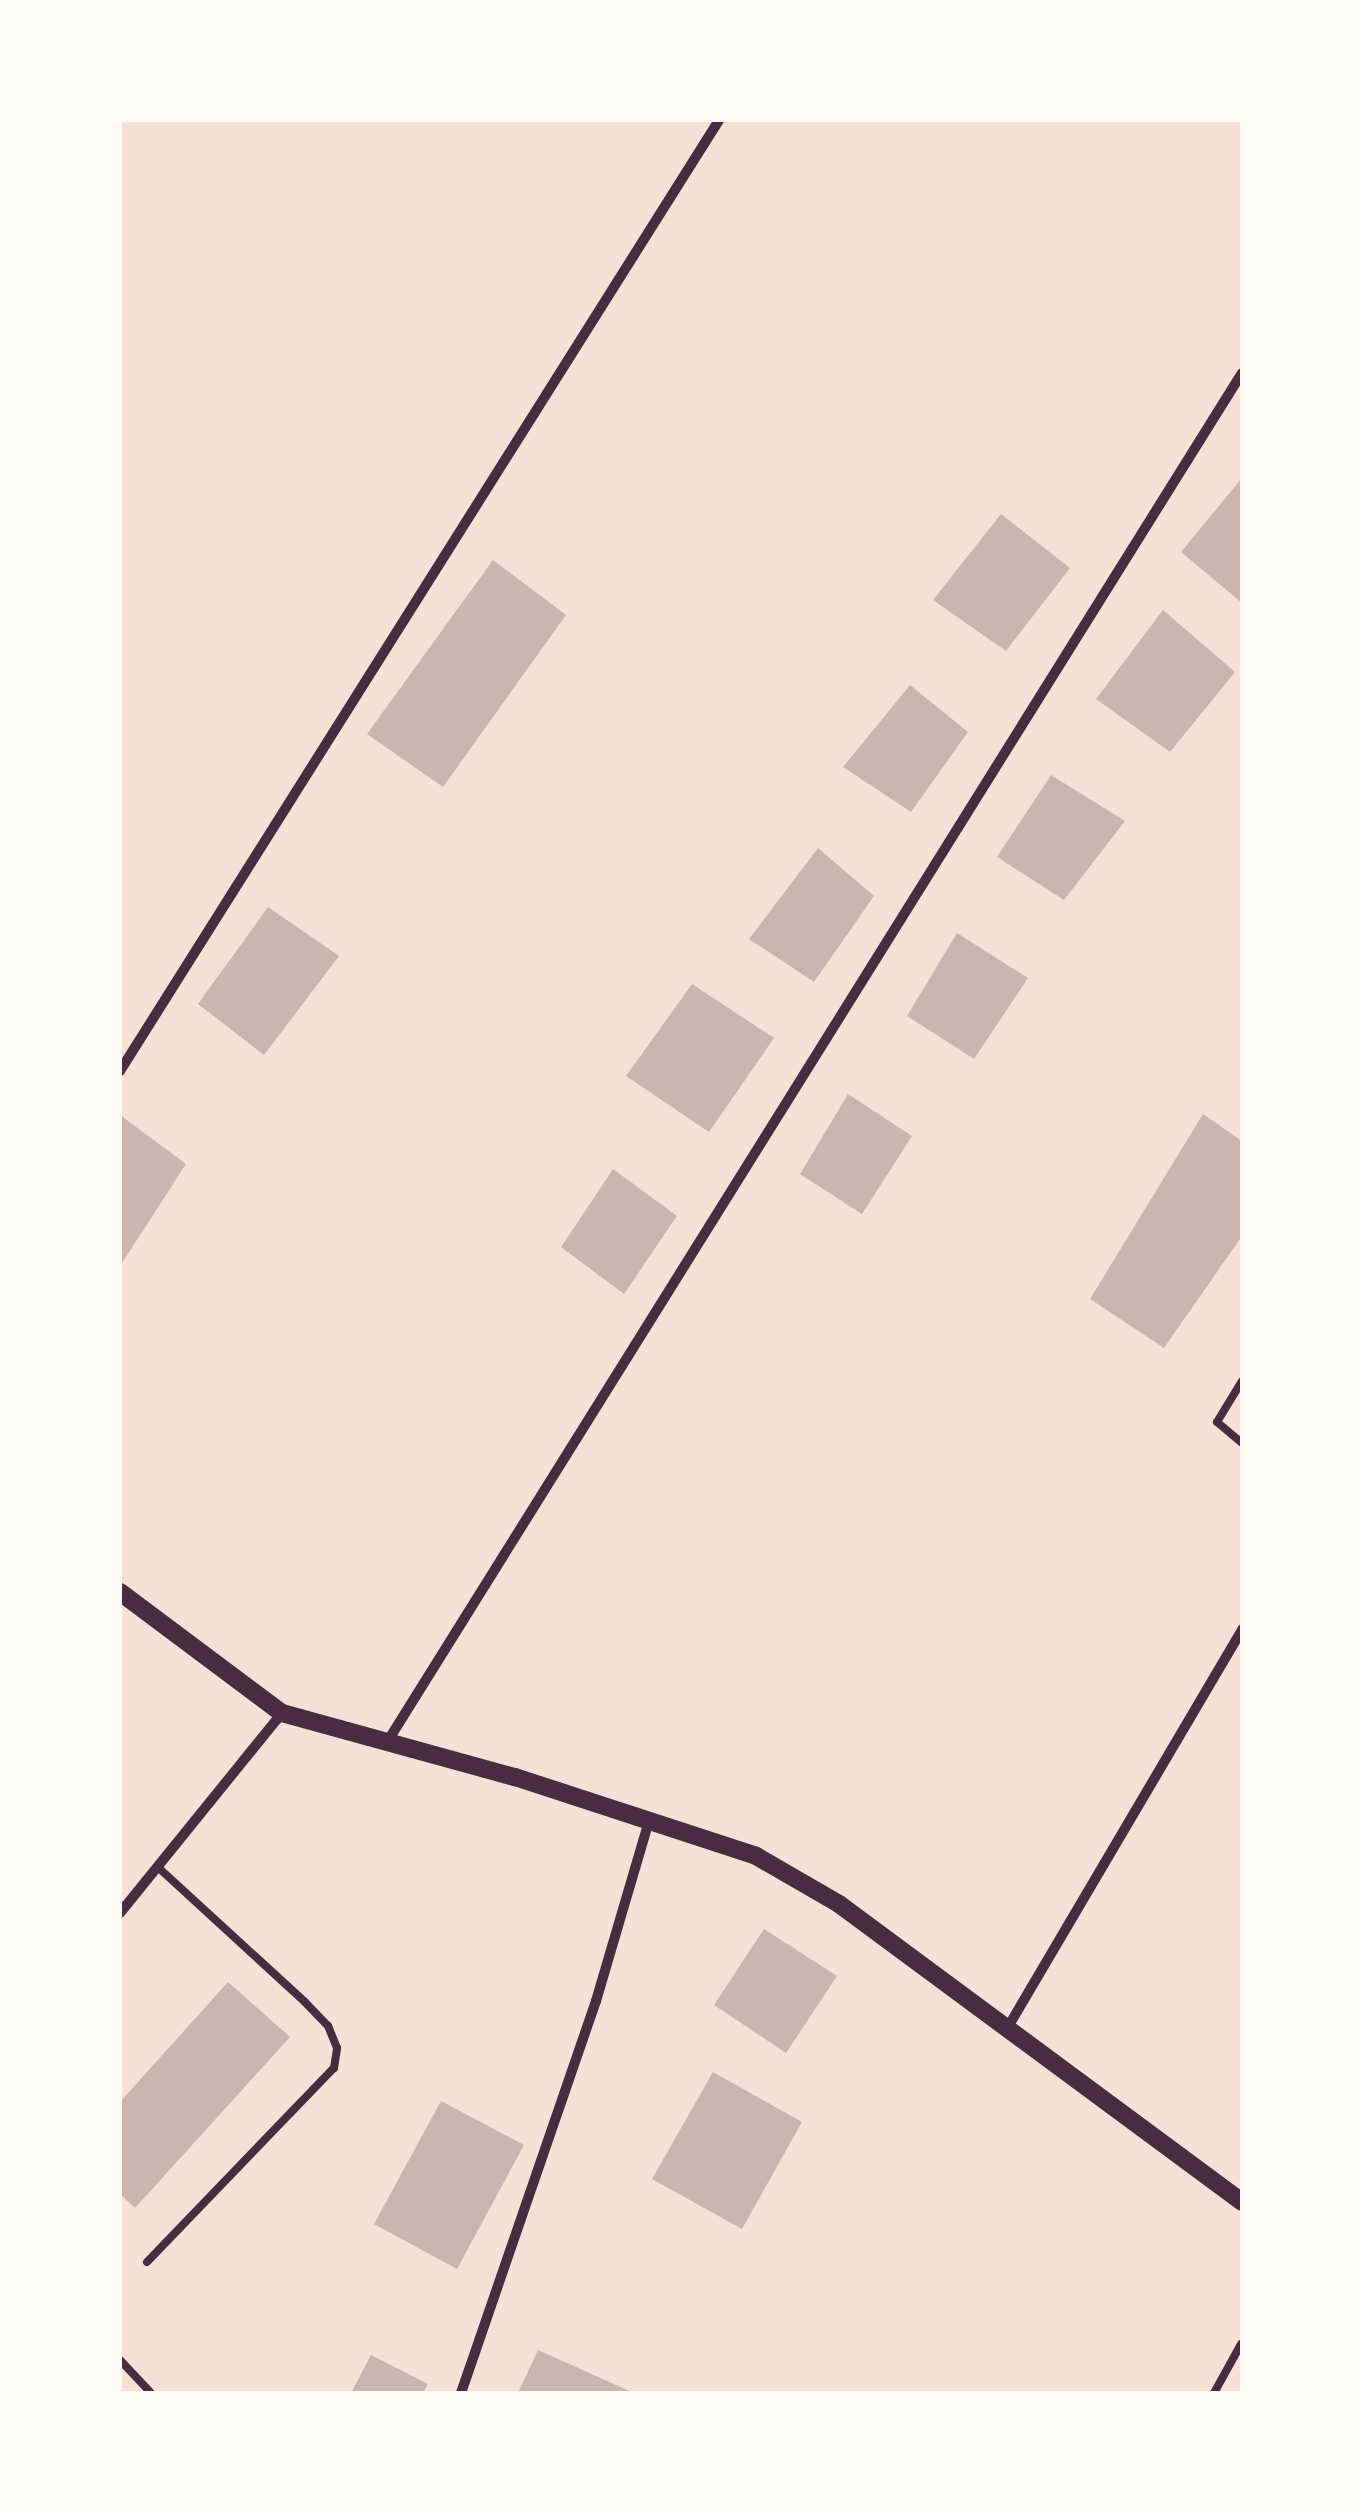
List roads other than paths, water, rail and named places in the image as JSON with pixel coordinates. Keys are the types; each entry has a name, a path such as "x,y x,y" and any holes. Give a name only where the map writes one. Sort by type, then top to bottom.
{"street":[{"path":"120,1071 719,120"},
{"path":"390,1739 1242,373"},
{"path":"120,1592 282,1713 390,1739 756,1856 839,1904 1242,2202"},
{"path":"1008,2027 1242,1629"},
{"path":"120,1913 160,1869 282,1713"},
{"path":"461,2393 596,2000 650,1820"}],"lane":[{"path":"1242,1382 1217,1422 1242,1443"},
{"path":"147,2262 334,2068 337,2048 328,2026 305,2002 160,1869"},
{"path":"1214,2393 1241,2344"},
{"path":"120,2360 151,2393"}]}
